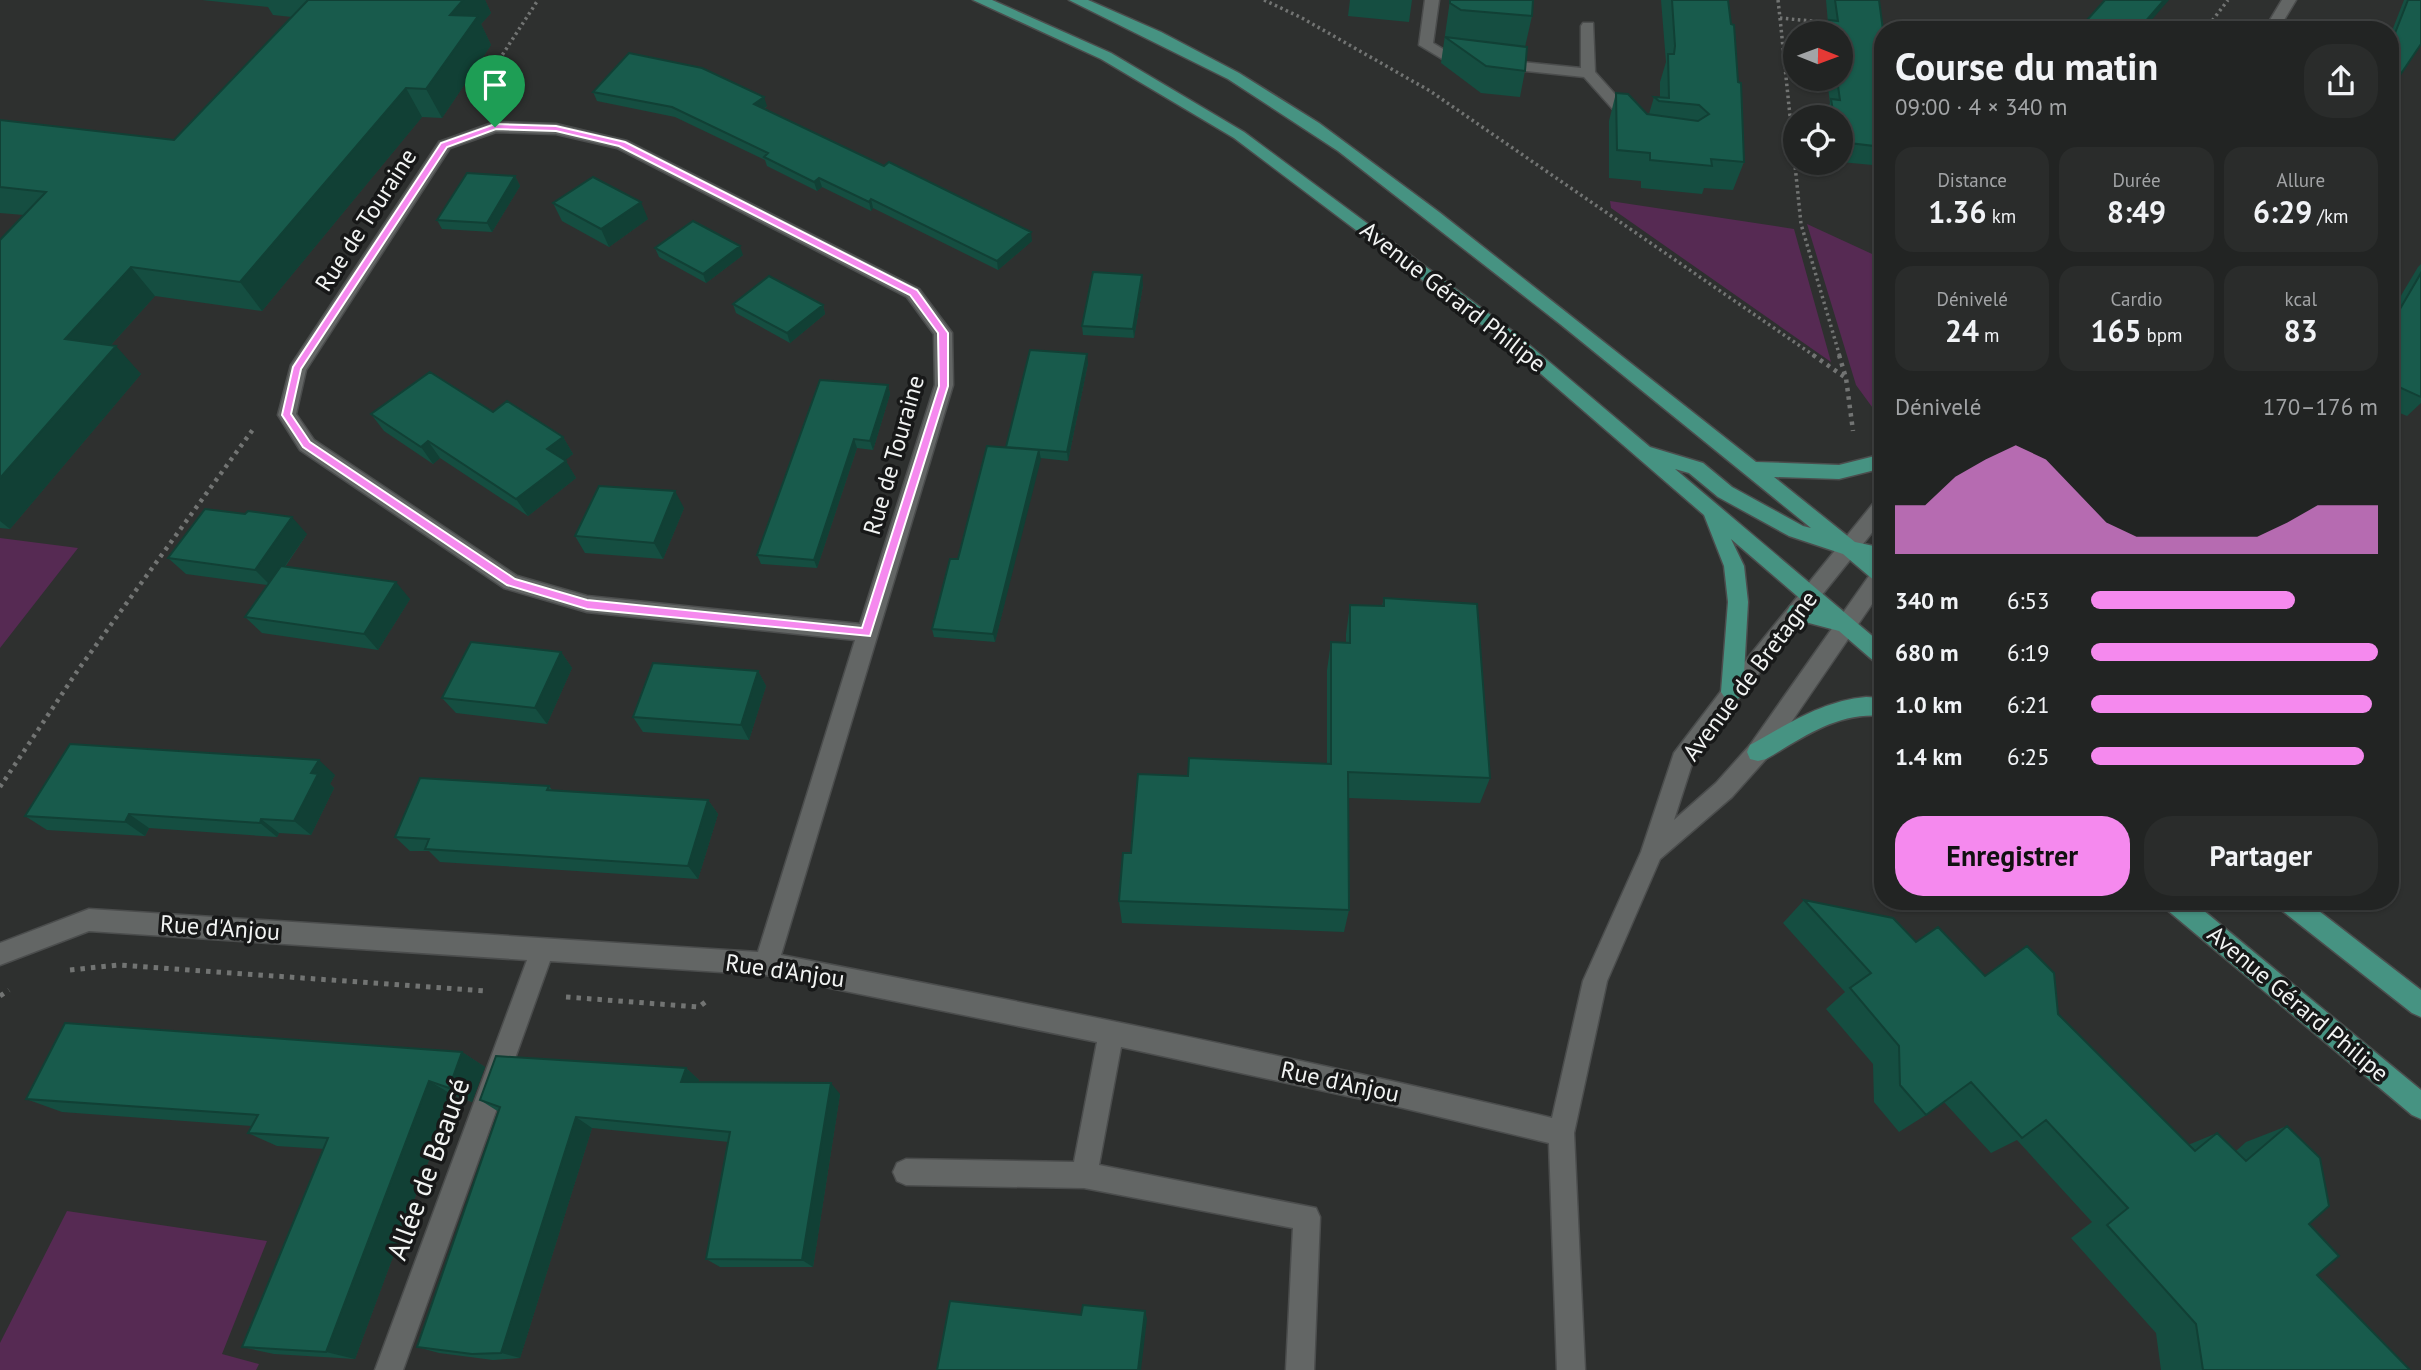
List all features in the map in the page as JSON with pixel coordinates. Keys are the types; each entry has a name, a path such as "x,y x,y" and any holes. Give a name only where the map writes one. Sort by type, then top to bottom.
{"main road":[{"name":"Avenue Gérard Philipe","path":"980,0 1106,56 1239,135 1509,337 1874,649"},
{"name":"Avenue Gérard Philipe","path":"1076,0 1137,25 1284,107 1414,201 1753,468 1850,549 1874,564"},
{"path":"1642,451 1696,468 1725,492 1760,514 1811,538 1850,549"},
{"path":"1753,468 1839,472 1874,463"},
{"path":"1708,509 1734,566 1738,602 1732,692"},
{"path":"1797,612 1874,635"},
{"path":"1758,752 1840,707 1874,705"},
{"name":"Avenue Gérard Philipe","path":"2185,910 2421,1106"},
{"path":"2300,910 2421,1005"}],"street":[{"path":"1432,0 1426,45 1449,60 1588,73"},
{"path":"2276,21 2289,0"},
{"path":"1588,26 1588,73 1644,136"},
{"name":"Rue de Touraine","path":"758,963 866,633 944,386 943,333 913,293 622,144 556,129 495,127 444,145 297,369 286,415 307,445 511,582 587,604 866,633"},
{"name":"Avenue de Bretagne","path":"1571,1370 1561,1133 1595,981 1652,852 1682,760 1732,692 1874,517"},
{"name":"Avenue de Bretagne","path":"1652,852 1724,790 1758,752 1874,583"},
{"name":"Rue d'Anjou","path":"0,954 89,920 758,963 1111,1033 1403,1095 1561,1133"},
{"name":"Allée de Beaucé","path":"389,1370 542,950"},
{"path":"1084,1175 1111,1033"},
{"path":"906,1172 1084,1175 1307,1217 1300,1370"}],"path":[{"path":"444,145 538,0"},
{"path":"1264,0 1430,91 1846,378"},
{"path":"1778,0 1801,224 1846,378 1853,431"},
{"path":"2212,21 2228,0"},
{"path":"1780,18 1813,21"},
{"path":"0,787 78,670 256,425"},
{"path":"56,972 118,965 699,1007 758,963"},
{"path":"0,996 11,989"}],"shaded area":[{"path":"1610,201 1794,229 1831,362 1611,208"},
{"path":"1807,224 1874,255 1874,410 1856,385"},
{"path":"0,538 78,548 0,648"},
{"path":"67,1211 267,1241 222,1354 259,1364 256,1370 0,1370 0,1343"}],"building":[{"path":"308,0 463,0 450,15 478,16 426,89 406,88 240,282 131,267 65,339 116,346 0,478 0,240 46,192 0,187 0,120 174,140"},
{"path":"1450,0 1533,0 1532,16 1461,10 1450,3"},
{"path":"1672,0 1728,0 1731,24 1734,25 1738,82 1741,83 1744,162 1711,159 1712,166 1650,160 1650,153 1617,150 1616,93 1628,94 1647,114 1698,121 1709,114 1699,105 1659,101 1654,97 1669,98 1668,54 1674,54 1675,46"},
{"path":"1835,0 1879,0 1882,21 1874,21 1874,146 1853,143 1853,105 1832,105 1831,99 1840,100 1839,91 1853,91 1853,21 1838,21"},
{"path":"2105,0 2164,0 2146,21 2086,21"},
{"path":"2408,0 2421,0 2421,44 2399,77 2399,23"},
{"path":"1445,37 1527,47 1525,71 1486,66"},
{"path":"629,53 702,68 764,97 754,104 884,166 889,162 1031,232 997,261 871,199 869,202 819,178 814,182 764,157 768,153 672,107 593,92"},
{"path":"467,173 515,176 487,223 437,220"},
{"path":"593,177 641,202 601,229 553,203"},
{"path":"693,221 740,246 703,274 655,248"},
{"path":"1093,272 1142,275 1133,329 1082,326"},
{"path":"2421,273 2421,397 2399,387 2399,311"},
{"path":"769,276 823,305 787,333 733,304"},
{"path":"1030,350 1087,354 1067,452 1006,447"},
{"path":"430,372 493,412 507,401 563,437 547,449 566,461 516,499 428,441 421,447 371,414"},
{"path":"820,380 888,385 870,441 854,439 814,560 757,555"},
{"path":"987,446 1039,450 993,634 932,629 950,559 958,559"},
{"path":"599,486 675,491 654,543 575,536"},
{"path":"205,509 292,517 255,570 168,558"},
{"path":"281,566 396,582 364,634 245,617"},
{"path":"1384,598 1477,604 1490,778 1348,772 1349,910 1119,901 1123,853 1131,853 1138,774 1188,776 1189,758 1331,764 1331,642 1350,643 1350,605 1384,606"},
{"path":"471,642 561,652 535,708 442,698"},
{"path":"653,663 758,671 741,725 633,717"},
{"path":"70,744 319,760 311,773 318,774 294,821 261,819 260,823 129,814 125,822 25,816"},
{"path":"420,778 549,786 547,790 708,800 688,866 425,849 429,839 395,837"},
{"path":"1804,900 1893,918 1916,942 1938,927 1985,976 2027,946 2054,973 2058,1014 2195,1151 2217,1133 2246,1161 2287,1126 2320,1158 2329,1206 2309,1224 2339,1256 2317,1275 2410,1370 2203,1370 2196,1324 2107,1225 2128,1208 2046,1120 2022,1138 1971,1082 1926,1115 1900,1085 1899,1046 1850,988 1871,973"},
{"path":"65,1023 462,1052 449,1088 429,1081 326,1352 242,1347 328,1138 248,1133 258,1115 26,1099"},
{"path":"496,1056 686,1068 681,1082 831,1083 802,1260 706,1259 730,1132 576,1117 501,1353 472,1354 417,1347 500,1107 480,1100"},
{"path":"950,1301 1081,1315 1083,1305 1145,1311 1138,1370 937,1370"}],"route":[{"path":"495,127 556,129 622,144 913,293 943,333 944,386 866,633 587,604 511,582 307,445 286,415 297,369 444,145 495,127"}]}
